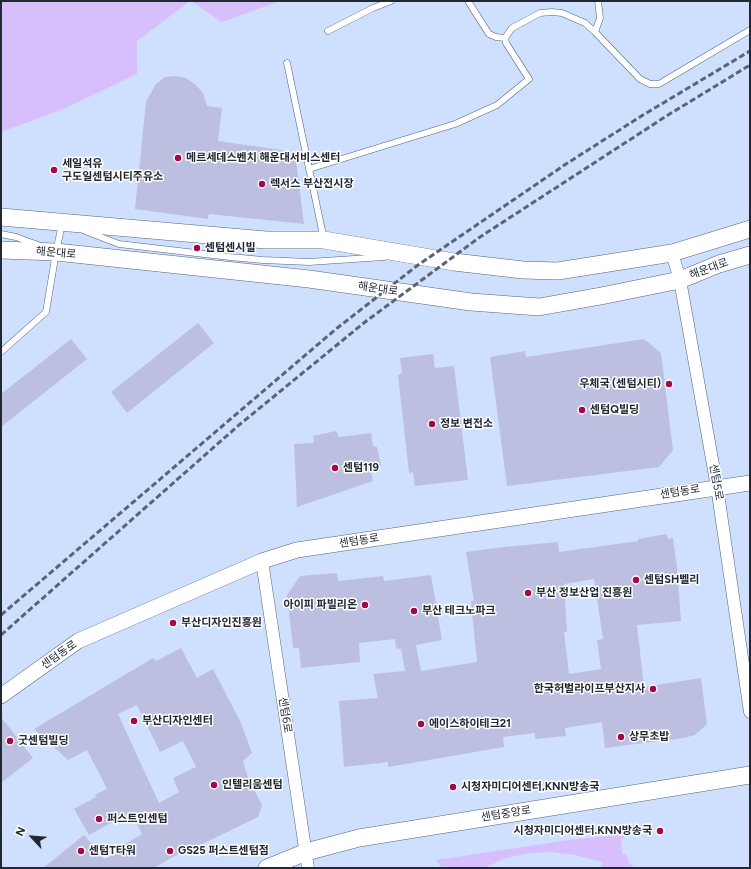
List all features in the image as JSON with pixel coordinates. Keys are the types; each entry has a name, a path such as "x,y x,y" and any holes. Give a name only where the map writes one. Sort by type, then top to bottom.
{"main road":[{"path":"1,217 266,240 324,240 454,262 523,270 558,271 672,253 750,229"},
{"name":"해운대로","path":"1,250 56,252 309,279 471,302 538,307 680,280 719,264 750,255"},
{"name":"센텀중앙로","path":"267,868 307,860 359,838 750,775"}],"street":[{"name":"센텀5로","path":"672,253 680,280 717,487 750,712"},
{"name":"센텀동로","path":"1,696 78,641 262,561 297,550 750,483"},
{"name":"센텀6로","path":"262,561 307,860"}],"lane":[{"path":"328,31 373,8 392,1"},
{"path":"468,1 489,34 496,37 505,38"},
{"path":"595,32 600,18 598,1"},
{"path":"309,168 455,124 497,105 529,79 506,43 505,38 512,28 540,13 562,13 585,23 640,79 650,84 659,84 750,30"},
{"path":"287,63 324,240"},
{"path":"1,352 46,312 62,222 119,244 230,257 309,262 413,255"},
{"path":"1,234 16,237 56,252"}],"shaded area":[{"path":"1,1 190,1 137,41 137,74 61,110 1,132"},
{"path":"191,1 280,1 222,22"},
{"path":"623,834 624,838 621,839 622,854 626,854 629,863 634,867 604,868 601,867 602,862 575,855 552,852 529,853 515,856 503,859 485,868 442,868 436,860 562,841"}],"building":[{"name":"메르세데스벤치 해운대서비스센터","path":"175,76 186,78 196,85 203,93 207,106 222,108 218,141 295,152 304,224 209,214 208,219 135,209 146,102 155,85 165,77"},
{"path":"198,323 214,343 127,413 111,392"},
{"path":"71,339 87,359 1,427 1,394"},
{"name":"센텀Q빌딩","path":"644,339 661,353 673,450 659,467 507,486 490,357 525,351 526,357"},
{"name":"정보 변전소","path":"433,354 435,368 454,366 468,480 415,486 413,472 409,473 398,375 402,373 400,358"},
{"name":"센텀119","path":"336,431 339,437 371,433 373,446 377,447 381,466 371,470 373,481 297,507 294,444 314,443 313,436"},
{"path":"667,534 668,539 673,538 681,621 637,625 644,687 701,678 707,724 695,735 683,738 605,748 602,722 565,728 566,736 535,739 535,733 503,737 504,747 388,767 388,762 344,767 339,701 378,698 373,674 405,671 401,649 396,648 395,639 359,643 360,662 301,668 299,648 293,648 287,595 300,576 337,573 338,581 383,576 384,581 431,575 442,640 416,645 421,671 477,662 471,601 474,601 466,552 558,542 559,552 638,541 638,539","holes":["594,579 603,639 597,640 601,669 569,674 564,632 567,632 564,584"]},
{"path":"181,648 197,678 213,669 241,723 252,753 243,761 248,778 262,805 258,817 188,851 187,849 154,868 43,868 84,835 104,859 121,851 120,847 142,834 131,812 89,835 74,809 107,789 87,750 68,760 34,729 153,658 156,661","holes":["137,705 160,752 183,741 196,767 173,778 179,792 159,803 118,714"]},
{"name":"굿센텀빌딩","path":"1,717 33,758 1,783"}],"railway":[{"path":"1,615 336,329 418,265 566,164 643,115 750,51"},
{"path":"1,635 239,425 365,322 480,237 668,115 750,65"}],"place":[{"name":"메르세데스벤치 해운대서비스센터","path":"178,158"},
{"name":"세일석유 구도일센텀시티주유소","path":"54,170"},
{"name":"렉서스 부산전시장","path":"262,184"},
{"name":"센텀센시빌","path":"197,248"},
{"name":"우체국 (센텀시티)","path":"669,384"},
{"name":"센텀Q빌딩","path":"582,410"},
{"name":"정보 변전소","path":"432,424"},
{"name":"센텀119","path":"335,468"},
{"name":"센텀SH벨리","path":"636,580"},
{"name":"부산 정보산업 진흥원","path":"528,593"},
{"name":"아이피 파빌리온","path":"365,605"},
{"name":"부산 테크노파크","path":"414,611"},
{"name":"부산디자인진흥원","path":"173,623"},
{"name":"한국허벌라이프부산지사","path":"653,689"},
{"name":"부산디자인센터","path":"134,721"},
{"name":"에이스하이테크21","path":"421,724"},
{"name":"상무초밥","path":"621,737"},
{"name":"굿센텀빌딩","path":"10,741"},
{"name":"인텔리움센텀","path":"214,785"},
{"name":"시청자미디어센터,KNN방송국","path":"453,787"},
{"name":"퍼스트인센텀","path":"99,819"},
{"name":"시청자미디어센터.KNN방송국","path":"660,831"},
{"name":"센텀T타워","path":"81,851"},
{"name":"GS25 퍼스트센텀점","path":"170,851"}]}
